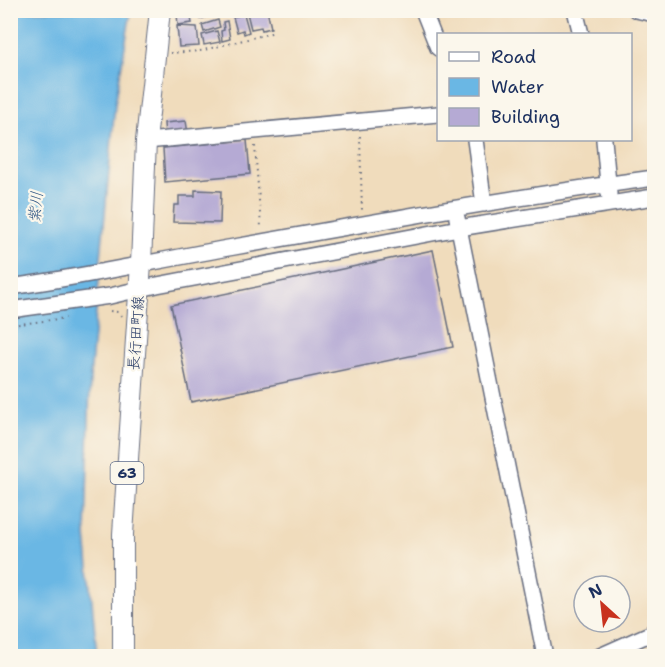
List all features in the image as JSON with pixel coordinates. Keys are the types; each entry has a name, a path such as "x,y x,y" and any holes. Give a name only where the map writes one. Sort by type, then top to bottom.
{"main road":[{"name":"長行田町線","path":"123,657 123,534 141,264 146,141 160,10"}],"street":[{"path":"423,10 437,45"},
{"path":"575,10 581,33"},
{"path":"636,10 654,14"},
{"path":"146,141 437,114"},
{"path":"475,141 484,204"},
{"path":"604,141 610,203"},
{"path":"10,287 484,204 654,178"},
{"path":"10,310 110,296 459,228 654,197"},
{"path":"455,209 545,657"},
{"path":"600,657 654,632"}],"path":[{"path":"156,53 200,51 275,32"},
{"path":"360,122 362,211"},
{"path":"254,131 261,230"}],"water":[{"name":"紫川","path":"10,11 131,11 115,104 90,378 86,535 97,656 11,656"}],"building":[{"path":"197,10 209,10 210,16 200,19"},
{"path":"267,10 271,28 251,29 247,13"},
{"path":"190,12 192,23 178,25 177,14"},
{"path":"244,14 249,32 244,34 243,30 237,32 233,17"},
{"path":"218,20 220,27 204,32 202,25"},
{"path":"227,21 230,39 222,41 223,22"},
{"path":"177,26 197,27 199,46 179,47"},
{"path":"217,31 220,42 204,45 202,35"},
{"path":"186,121 188,134 165,136 164,123"},
{"path":"247,140 250,174 165,182 163,148"},
{"path":"195,190 221,191 220,223 173,222 174,205 179,205 179,196 195,196"},
{"path":"433,250 453,347 191,402 171,305"}]}
